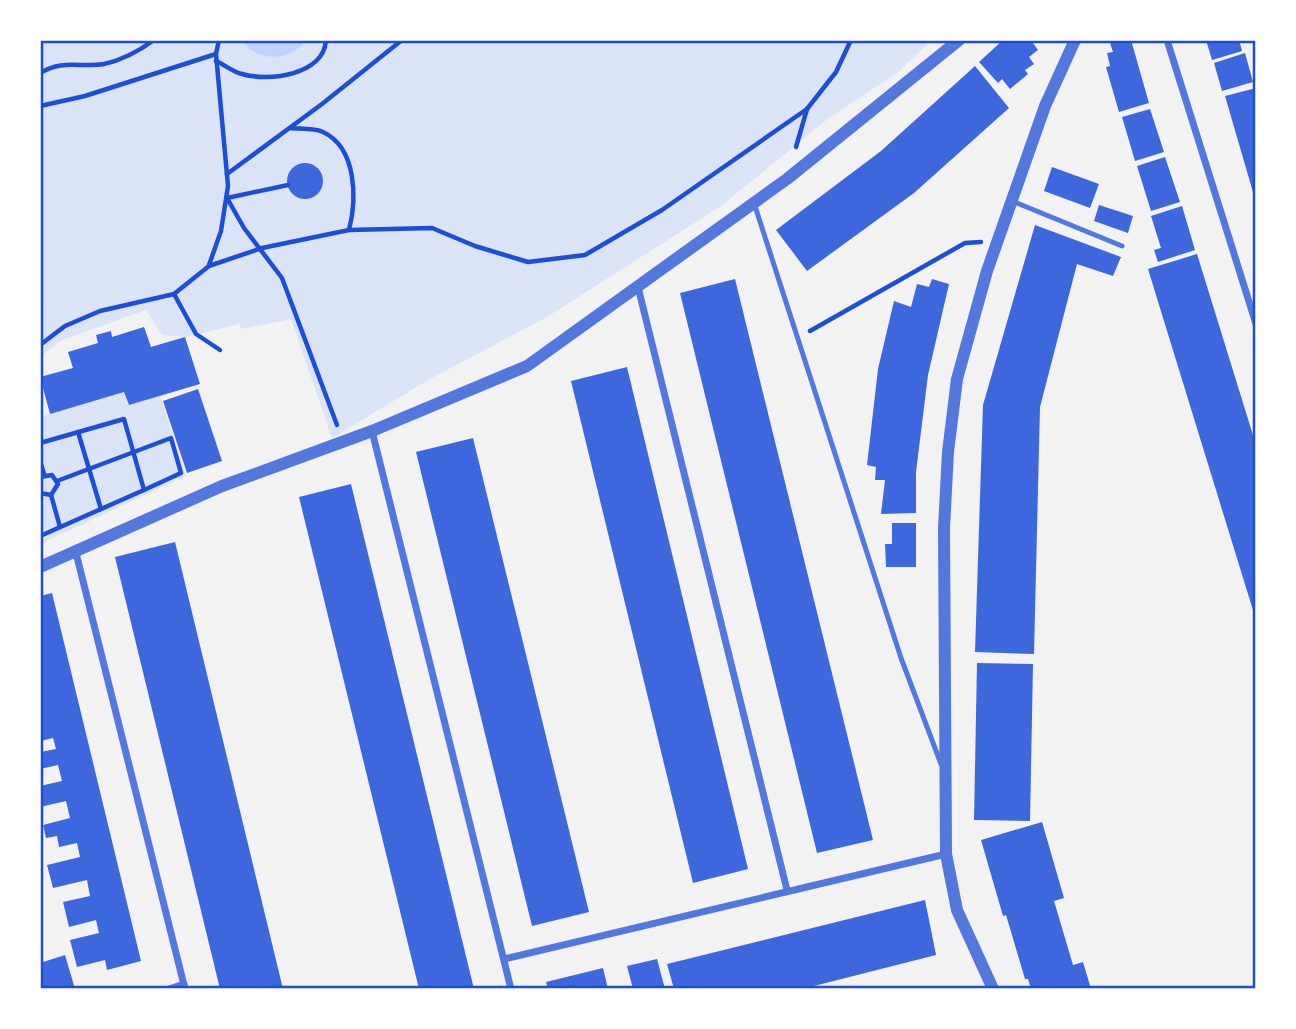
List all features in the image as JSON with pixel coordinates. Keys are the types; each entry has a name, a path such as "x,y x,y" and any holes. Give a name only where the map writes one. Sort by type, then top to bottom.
{"street":[{"path":"40,567 222,486 372,431 527,366 787,179 959,40"},
{"path":"993,989 957,910 946,854 944,528 948,452 957,379 996,240 1045,106 1075,40"},
{"path":"1167,40 1256,324"},
{"path":"638,286 787,890"},
{"path":"372,431 511,989"},
{"path":"76,553 185,986 169,989"},
{"path":"504,958 946,854"}],"lane":[{"path":"1009,200 1122,246"},
{"path":"754,203 901,657 944,773"}],"path":[{"path":"40,73 61,63 87,65 123,59 154,40"},
{"path":"209,266 221,231 227,198 216,61 219,40"},
{"path":"216,61 241,74 269,78 292,74 316,61 326,50 326,40"},
{"path":"227,174 402,40"},
{"path":"40,345 65,326 100,311 174,294 209,266 262,248 349,230 432,228 475,246 528,262 585,255 662,210 807,109 836,72 851,40"},
{"path":"40,106 85,96 216,54"},
{"path":"787,179 807,109"},
{"path":"290,128 323,131 345,153 351,175 354,211 349,230"},
{"path":"227,198 288,185"},
{"path":"227,198 244,228 262,248 282,278 344,442"},
{"path":"797,338 965,243 996,240"},
{"path":"174,294 196,334 220,350"},
{"path":"40,443 124,419 144,490"},
{"path":"78,432 101,509"},
{"path":"40,536 181,473 171,438 57,481"},
{"path":"40,460 42,476 52,475 57,481 57,490 51,495"},
{"path":"40,493 51,495"},
{"path":"51,495 60,527"}],"shaded area":[{"path":"40,40 932,40 897,73 829,118 721,206 547,317 430,379 332,438 291,319 241,329 240,324 185,337 162,335 146,310 62,340 40,357"},
{"path":"124,392 129,405 160,396 186,476 40,544 40,417"}],"water":[{"path":"242,40 305,41 291,53 273,57 255,52"}],"building":[{"path":"1003,40 1037,40 1033,43 1038,50 1029,57 1034,64 1025,70 1028,74 1010,89 1002,79 998,83 979,62"},
{"path":"1131,40 1149,103 1119,112 1106,67 1110,66 1107,53 1113,52 1110,43"},
{"path":"1206,40 1239,40 1242,51 1212,60"},
{"path":"1245,53 1253,82 1222,91 1214,63"},
{"path":"975,66 1009,108 914,193 807,271 776,230 881,151"},
{"path":"1256,88 1256,198 1255,199 1225,96"},
{"path":"1150,109 1164,152 1135,161 1122,117"},
{"path":"1165,157 1180,202 1151,211 1137,166"},
{"path":"305,163 317,169 323,181 317,193 305,199 293,193 287,181 293,169"},
{"path":"1052,167 1099,184 1090,208 1044,191"},
{"path":"1099,205 1133,216 1128,233 1094,221"},
{"path":"1182,206 1195,250 1158,262 1154,250 1161,248 1151,216"},
{"path":"1035,225 1121,257 1113,276 1077,264 1040,407 1034,654 975,652 983,405"},
{"path":"1197,254 1256,445 1256,620 1148,269"},
{"path":"735,279 873,840 817,853 680,293"},
{"path":"932,279 949,284 928,375 916,472 916,513 881,514 885,480 875,480 876,467 867,465 878,369 894,301 911,307 917,284 929,287"},
{"path":"144,327 151,347 185,337 200,384 129,405 124,392 50,414 40,377 73,368 68,352 98,343 96,335 111,331 112,337"},
{"path":"627,367 748,869 693,883 571,381"},
{"path":"198,389 222,461 187,473 163,401"},
{"path":"473,438 589,912 532,926 416,452"},
{"path":"351,484 474,989 419,989 299,497"},
{"path":"892,523 916,523 916,567 886,567 885,544 892,544"},
{"path":"175,542 283,989 220,989 115,557"},
{"path":"52,593 141,961 107,970 105,960 77,967 70,940 99,933 96,920 69,927 63,902 90,896 87,880 53,888 47,865 80,857 77,843 59,847 57,836 46,838 43,825 70,818 66,801 40,807 40,786 62,781 58,765 40,769 40,752 56,749 53,738 40,741 40,596"},
{"path":"977,663 1033,664 1030,821 974,820"},
{"path":"1042,822 1064,898 1054,901 1073,965 1083,962 1091,989 1031,989 1028,979 1025,979 1006,915 1003,916 981,840"},
{"path":"925,900 936,955 802,989 674,989 667,964"},
{"path":"65,955 75,989 40,989 40,963"},
{"path":"657,959 665,989 633,989 627,966"},
{"path":"603,968 608,989 548,989 546,982"}]}
